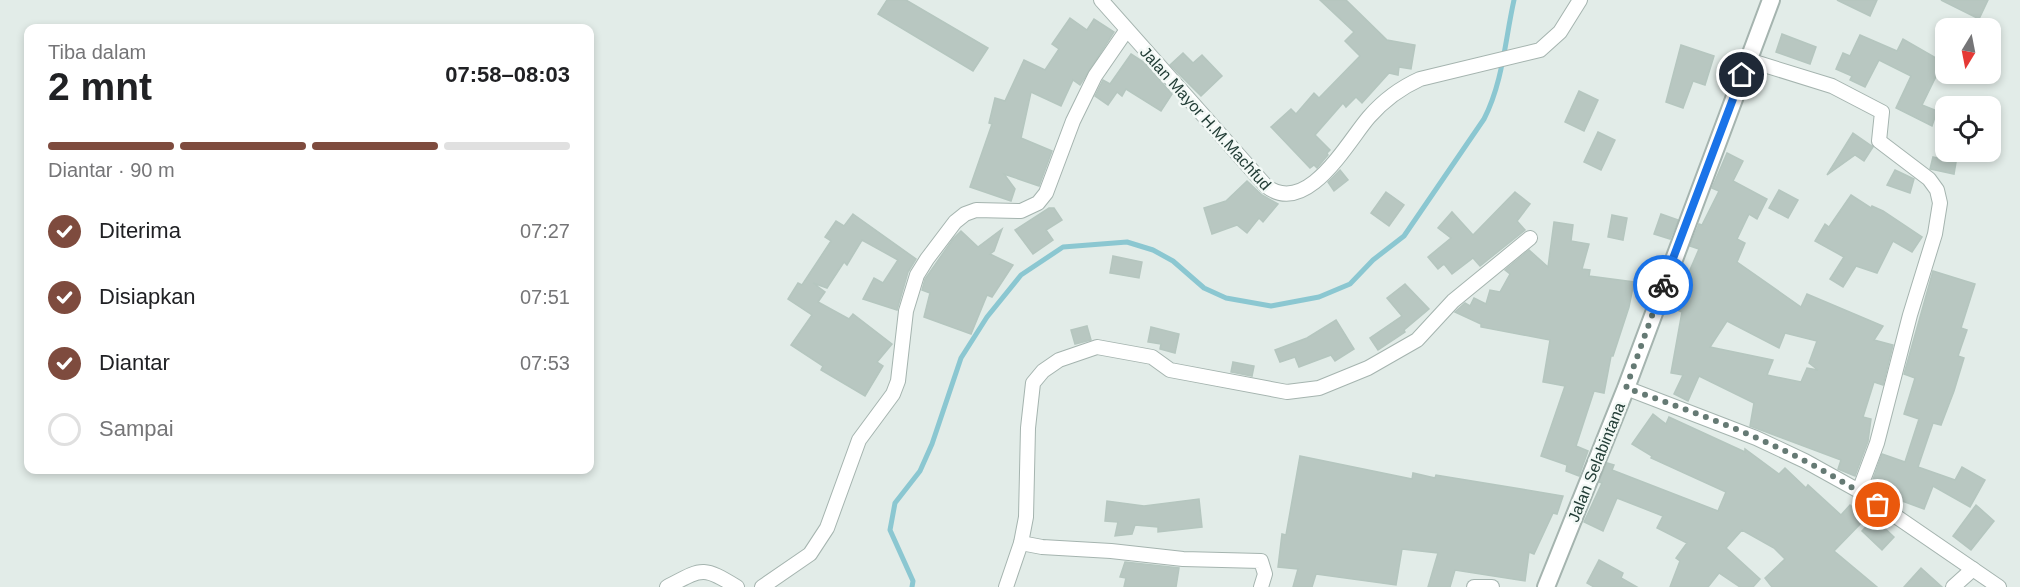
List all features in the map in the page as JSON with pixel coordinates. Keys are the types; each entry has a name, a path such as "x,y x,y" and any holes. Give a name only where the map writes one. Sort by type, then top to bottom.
{"street":[{"name":"Jalan Mayor H.M.Machfud","path":"1101,0 1126,31 1266,186 1274,192 1284,194 1298,191 1311,184 1333,165 1368,117 1405,86 1420,79 1540,50 1560,32 1580,0"},
{"name":"Jalan Selabintana","path":"1546,587 1626,388 1771,0"},
{"path":"762,587 810,554 827,528 859,440 893,394 898,381 906,311 917,275 927,259 955,222 965,214 976,210 1021,211 1038,203 1046,193 1073,121 1095,76 1126,31"},
{"path":"1748,60 1832,86 1882,112 1879,141 1917,168 1937,190 1940,203 1935,234 1910,315 1877,443 1859,491"},
{"path":"1006,587 1022,543 1026,517 1028,428 1033,383 1043,371 1059,360 1097,347 1152,357 1170,370 1287,392 1319,388 1368,368 1417,340 1453,301 1530,238"},
{"path":"1626,388 1756,438 1859,491 1999,587"},
{"path":"1022,543 1042,548 1111,551 1183,559 1253,560 1264,564 1261,587"},
{"path":"1953,587 1973,569"},
{"path":"667,587 701,571 713,573 737,587"},
{"path":"1474,587 1492,587"}],"building":[{"path":"887,0 906,0 988,48 973,71 878,14"},
{"path":"1320,0 1346,0 1387,40 1415,45 1411,69 1399,67 1398,75 1389,73 1362,103 1356,97 1346,107 1343,103 1315,135 1330,150 1317,168 1314,165 1310,168 1271,127 1291,109 1296,114 1314,93 1319,98 1360,56 1345,41 1354,32"},
{"path":"1837,0 1877,0 1870,16"},
{"path":"1941,0 1988,0 1979,18"},
{"path":"1070,18 1087,30 1094,19 1114,32 1080,85 1073,80 1061,106 1031,92 1021,138 1052,151 1039,186 1004,174 1015,189 1011,201 970,187 992,124 989,123 995,98 1005,101 1024,60 1045,70 1059,49 1052,44"},
{"path":"1782,34 1816,47 1810,64 1776,52"},
{"path":"1860,35 1897,51 1903,39 1935,57 1935,78 1922,105 1935,110 1932,126 1896,108 1911,76 1879,60 1865,87 1850,80 1852,76 1836,69 1843,53 1850,56"},
{"path":"1681,45 1714,56 1705,85 1693,81 1683,108 1666,102"},
{"path":"1183,53 1193,63 1202,55 1222,76 1201,96 1170,65"},
{"path":"1131,54 1145,63 1172,94 1161,111 1126,89 1122,96 1117,92 1108,105 1095,96 1103,80 1110,84"},
{"path":"1579,91 1598,100 1584,131 1565,122"},
{"path":"1598,132 1615,140 1601,170 1584,162"},
{"path":"1853,133 1873,147 1864,161 1855,155 1827,175"},
{"path":"1727,153 1743,161 1733,181 1767,199 1757,219 1749,214 1737,239 1745,243 1737,262 1801,307 1807,294 1883,326 1874,340 1893,345 1883,385 1874,382 1863,417 1871,419 1868,441 1855,476 1838,469 1841,460 1750,426 1754,403 1699,376 1688,401 1674,394 1683,375 1671,373 1682,312 1668,306 1674,290 1680,293 1699,249 1690,246 1699,224 1702,225 1719,191 1712,188","holes":["1727,321 1779,348 1785,333 1817,341 1809,363 1818,370 1807,368 1801,382 1767,375 1773,360 1710,347"]},
{"path":"1933,157 1935,162 1956,162 1954,174 1930,169"},
{"path":"1340,170 1348,180 1334,191 1328,182"},
{"path":"1895,170 1914,179 1910,193 1887,185"},
{"path":"1247,181 1262,195 1278,204 1263,222 1259,218 1247,233 1237,225 1212,234 1204,208 1226,201"},
{"path":"1779,190 1798,200 1788,218 1769,208"},
{"path":"1386,192 1404,205 1389,226 1371,213"},
{"path":"1515,192 1530,204 1517,221 1525,230 1480,266 1473,258 1452,274 1444,264 1438,269 1428,257 1451,238 1438,228 1452,212 1473,235"},
{"path":"1851,195 1871,208 1872,206 1883,211 1922,237 1912,252 1893,241 1877,273 1856,266 1843,287 1830,279 1844,257 1815,241 1825,224 1829,227"},
{"path":"1049,208 1054,208 1062,220 1046,230 1053,240 1033,254 1015,230"},
{"path":"853,214 916,259 908,272 897,310 863,299 874,278 883,283 898,260 862,240 847,265 844,262 827,288 813,283 825,292 818,302 849,319 853,314 892,344 877,362 883,366 865,396 821,370 823,366 791,345 812,315 788,299 798,283 802,285 831,241 825,237 836,221 844,226"},
{"path":"1661,214 1678,220 1670,239 1654,234"},
{"path":"1612,215 1627,218 1623,240 1608,237"},
{"path":"1554,222 1573,225 1571,241 1589,244 1582,269 1590,270 1589,276 1634,282 1629,307 1613,356 1611,356 1604,393 1594,391 1576,446 1588,451 1579,476 1566,471 1567,465 1541,456 1565,386 1543,382 1550,340 1481,327 1481,324 1455,312 1465,303 1470,306 1474,298 1486,304 1490,290 1500,292 1510,274 1505,270 1529,250 1548,267"},
{"path":"1002,229 994,251 990,254 1013,265 992,297 987,295 971,334 924,317 930,293 922,290 925,279 953,239 961,231 978,247"},
{"path":"1113,256 1142,262 1139,278 1110,273"},
{"path":"1933,271 1975,284 1961,328 1967,330 1958,356 1964,358 1954,391 1941,425 1933,423 1918,467 1955,480 1962,467 1985,480 1970,507 1933,486 1924,509 1875,491 1877,484 1872,482 1882,454 1905,462 1919,419 1904,414 1915,378 1904,374"},
{"path":"1405,284 1429,309 1404,330 1405,332 1378,350 1370,338 1402,316 1387,298"},
{"path":"1336,320 1354,349 1335,361 1331,355 1299,367 1295,357 1280,362 1275,350 1307,338"},
{"path":"1087,326 1091,340 1075,344 1071,330"},
{"path":"1151,327 1179,334 1175,353 1160,349 1161,344 1148,342"},
{"path":"1233,362 1254,366 1252,376 1231,372"},
{"path":"1653,414 1666,424 1669,417 1745,452 1745,449 1779,474 1785,468 1806,488 1808,485 1841,515 1850,505 1865,519 1834,551 1877,587 1772,587 1765,578 1785,559 1774,548 1742,530 1726,548 1760,579 1753,587 1740,587 1719,573 1708,587 1670,587 1680,561 1676,558 1687,543 1657,528 1663,516 1617,498 1603,531 1584,522 1602,483 1599,482 1607,463 1614,465 1612,470 1718,511 1726,492 1651,458 1652,456 1632,444"},
{"path":"1300,456 1412,479 1413,473 1435,478 1436,475 1563,496 1557,514 1553,513 1534,554 1529,552 1525,581 1455,570 1450,587 1428,587 1438,553 1402,549 1396,585 1316,574 1312,587 1293,587 1298,569 1278,567 1282,534 1286,535"},
{"path":"1199,499 1202,527 1158,532 1158,527 1135,525 1132,534 1115,536 1118,522 1105,521 1107,501 1144,506"},
{"path":"1976,505 1994,521 1971,550 1953,536"},
{"path":"1874,518 1894,537 1882,550 1862,531"},
{"path":"1599,560 1623,573 1621,578 1637,587 1594,587 1587,583"},
{"path":"1125,562 1179,568 1176,587 1124,587 1126,578 1120,577"},
{"path":"1921,568 1942,587 1904,587"}],"waterway":[{"path":"912,587 913,581 890,530 895,503 920,471 932,444 961,358 987,317 1021,275 1063,247 1127,242 1153,250 1173,261 1204,288 1226,298 1271,306 1319,297 1350,284 1373,260 1404,236 1484,119 1499,76 1514,0"}],"way so far":[{"path":"1663,285 1626,388 1681,407 1804,460 1859,491 1878,505"}],"route":[{"path":"1663,285 1742,75"}]}
